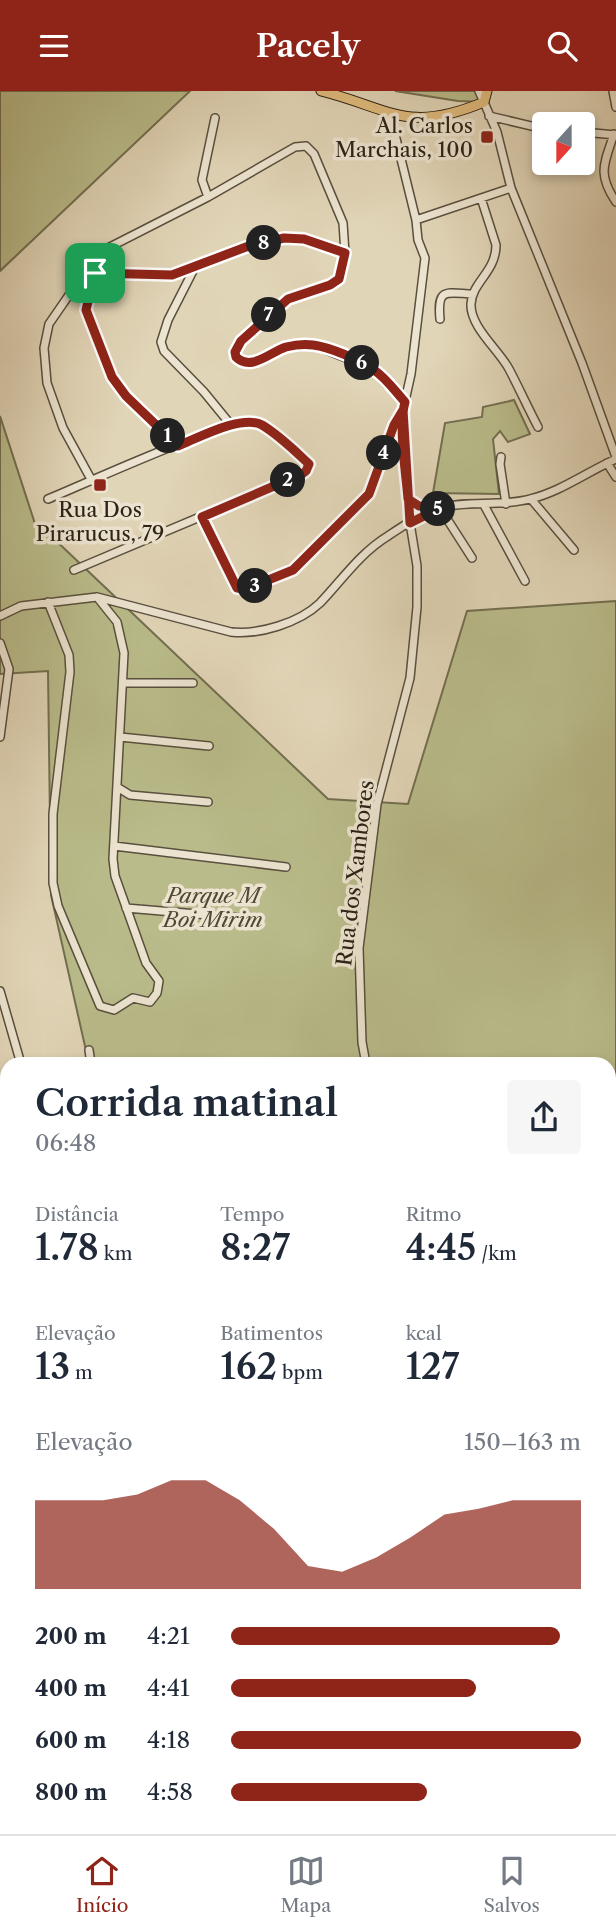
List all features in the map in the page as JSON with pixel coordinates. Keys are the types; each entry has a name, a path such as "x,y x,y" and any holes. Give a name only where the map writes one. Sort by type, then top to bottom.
{"main road":[{"path":"321,91 390,114 416,119 442,116 484,101 487,91"}],"street":[{"path":"408,499 419,506 440,508 506,504 531,499 565,485 616,458 582,363 511,188 497,132 479,91"},
{"path":"612,91 616,107"},
{"path":"202,517 237,588 246,589 299,566 369,494 394,425 404,406 415,348 425,258 418,240 416,220 390,114"},
{"path":"489,116 532,126"},
{"path":"208,197 202,184 202,176 215,118"},
{"path":"595,133 615,135 603,176 604,183 616,202"},
{"path":"92,481 60,419 47,383 44,365 45,337 49,324 98,253 208,197 295,147 306,146 314,153 344,223 345,253 339,279 330,285 288,299 241,341 235,352 236,357 243,363 251,363 283,348 314,345 372,368 404,406"},
{"path":"416,220 511,188"},
{"path":"481,198 496,252 489,271 473,294 471,309 480,330 508,367 538,427"},
{"path":"85,272 163,277 246,247 284,238 304,239 345,253"},
{"path":"194,268 168,320 161,342 164,351 204,392 230,425"},
{"path":"95,273 86,310 112,377 126,396 178,446"},
{"path":"440,319 438,301 445,293 473,294"},
{"name":"Rua dos Xambores","path":"365,1057 359,948 377,804 410,678 418,607 417,566 408,499 404,406"},
{"path":"48,499 230,425 246,421 262,425 309,464 306,471 74,569"},
{"path":"501,457 506,504"},
{"path":"607,463 615,476"},
{"path":"531,499 574,550"},
{"path":"484,505 525,581"},
{"path":"0,616 21,606 97,597 231,632 266,630 315,607 363,555 386,537 440,508"},
{"path":"440,508 471,558"},
{"path":"48,602 69,655 70,672 53,814 53,883 58,906 100,1006 114,1010 133,998 150,1002 157,993 159,981 146,963 115,876 114,846 124,653 117,622 97,597"},
{"path":"0,643 9,669 0,737"},
{"path":"122,683 193,683"},
{"path":"120,737 209,746"},
{"path":"117,787 130,795 208,802"},
{"path":"114,846 286,867"},
{"path":"126,908 244,918"},
{"path":"0,991 19,1057"},
{"path":"89,1050 90,1057"}],"green space":[{"path":"0,91 190,91 0,271"},
{"path":"395,91 480,91 484,102 458,101"},
{"path":"514,400 530,434 508,442 500,431 493,439 499,494 433,493 445,423 482,417 483,407"},
{"name":"Parque M Boi Mirim","path":"0,416 38,533 51,536 328,799 408,804 467,611 616,601 616,1057 87,1057 51,895 48,671 0,674"}],"place":[{"name":"Al. Carlos Marchais, 100","path":"487,137"},
{"name":"Rua Dos Pirarucus, 79","path":"100,485"}],"route":[{"path":"95,273 86,310 112,377 126,396 178,446 246,421 262,425 309,464 302,474 202,517 237,588 246,589 299,566 369,494 394,425 403,410 408,499 410,523 440,508 424,508 408,499 404,429 403,410 405,402 377,372 365,364 314,345 283,348 251,363 243,363 236,357 235,352 241,341 288,299 330,285 339,279 345,253 296,237 246,247 181,273 163,277 95,273"}]}
